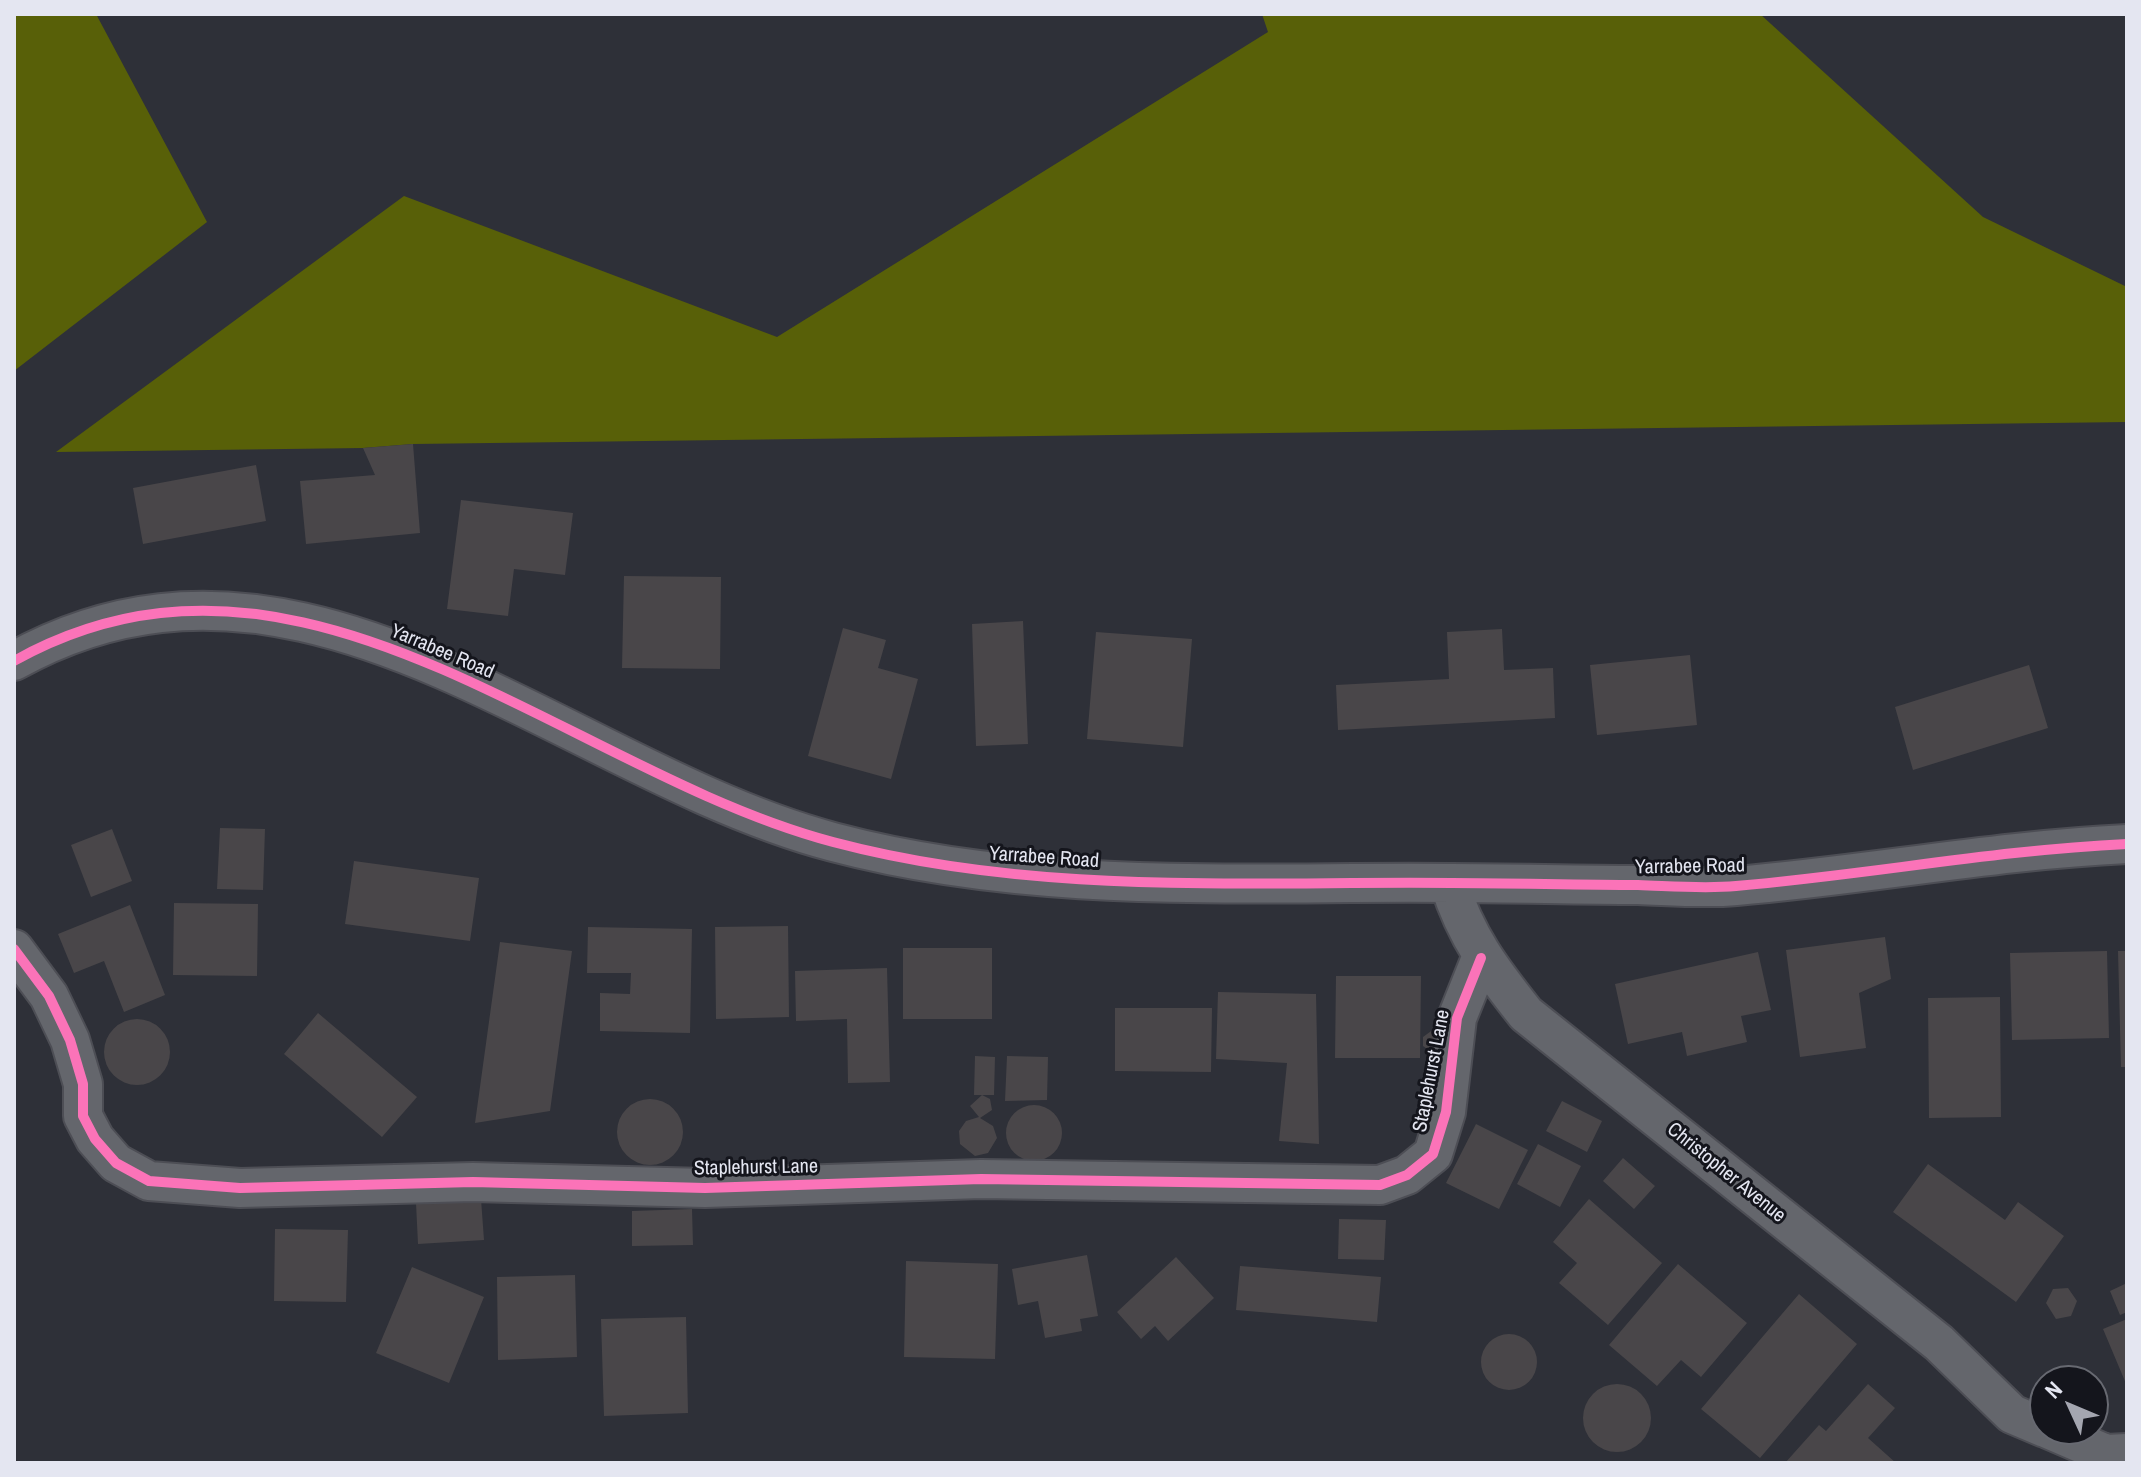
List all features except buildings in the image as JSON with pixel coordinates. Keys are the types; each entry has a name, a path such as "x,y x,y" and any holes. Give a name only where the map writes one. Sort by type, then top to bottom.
{"street":[{"name":"Yarrabee Road","path":"14,661 76,632 137,617 175,612 230,612 293,619 355,635 433,663 681,786 831,842 982,872 1152,884 1449,883 1731,887 2041,848 2127,844"},
{"name":"Christopher Avenue","path":"1449,883 1459,914 1481,958 1526,1014 1939,1343 2012,1414 2029,1421"},
{"name":"Staplehurst Lane","path":"14,949 49,996 70,1040 83,1084 83,1116 116,1163 149,1181 240,1188 473,1182 705,1188 981,1179 1380,1185 1407,1175 1433,1154 1446,1112 1457,1018 1481,958"},
{"name":"Christopher Avenue","path":"2085,1445 2106,1454 2127,1453"}],"green space":[{"path":"14,14 96,14 207,222 14,371"},
{"path":"1262,14 1760,14 1983,217 2127,287 2127,422 413,444 363,448 56,452 404,196 777,337 1268,32"}],"cycle path":[{"path":"14,661 121,620 226,611 329,629 431,664 732,807 833,842 909,859 986,871 1063,878 1141,882 1724,887 2029,852 2127,844"},
{"path":"14,949 49,996 70,1040 83,1084 83,1116 95,1139 116,1163 149,1181 240,1188 473,1182 705,1188 981,1179 1380,1185 1407,1175 1433,1154 1446,1112 1457,1018 1481,958"}]}
